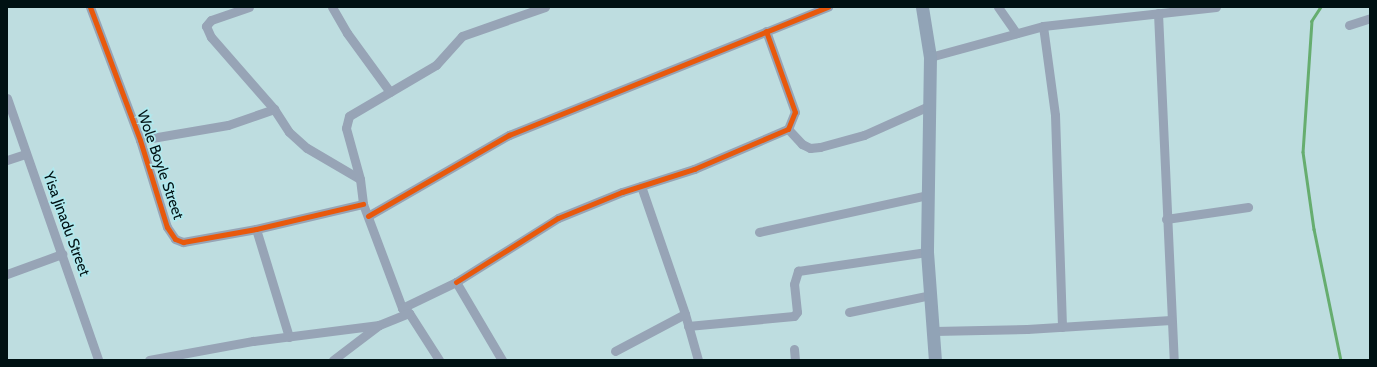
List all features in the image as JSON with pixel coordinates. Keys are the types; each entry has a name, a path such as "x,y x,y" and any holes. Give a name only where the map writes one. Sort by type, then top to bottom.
{"main road":[{"path":"922,7 930,57 931,105 927,195 927,252 935,360"}],"street":[{"name":"Wole Boyle Street","path":"90,7 140,140 167,228 175,239 183,242 256,229 363,204"},
{"path":"246,7 211,20 206,26 211,37 274,109 289,132 307,148 360,179"},
{"path":"332,7 347,33 390,92"},
{"path":"439,360 406,310 363,204 360,179 346,122 349,116 436,65 451,51 458,41 470,33 544,7"},
{"path":"368,216 509,135 828,7"},
{"path":"998,7 1016,33"},
{"path":"930,57 1043,26 1216,7"},
{"path":"1158,13 1166,219 1174,360"},
{"path":"1349,25 1370,18"},
{"path":"1043,26 1055,115 1062,327"},
{"path":"333,360 378,325 456,282 558,218 641,186 694,169 788,129 795,112 766,31"},
{"name":"Yisa Jinadu Street","path":"7,98 62,254 94,359"},
{"path":"788,129 802,144 810,148 820,147 864,135 931,105"},
{"path":"140,140 228,125 274,109"},
{"path":"7,160 26,154"},
{"path":"641,186 685,314 698,360"},
{"path":"759,232 927,195"},
{"path":"1166,219 1248,207"},
{"path":"256,229 289,337"},
{"path":"688,326 794,316 797,312 794,284 798,271 927,252"},
{"path":"7,274 62,254"},
{"path":"456,282 502,360"},
{"path":"849,312 931,295"},
{"path":"616,351 685,314"},
{"path":"934,331 1062,327 1171,320"},
{"path":"149,360 253,341 378,325"},
{"path":"794,349 796,360"}],"waterway":[{"path":"1321,7 1312,21 1303,152 1314,229 1341,360"}],"cycle path":[{"path":"90,7 140,140 167,227 175,239 183,242 256,229 363,204"},
{"path":"368,216 509,135 828,7"},
{"path":"456,282 558,218 622,192 694,169 788,129 795,112 766,31"}]}
